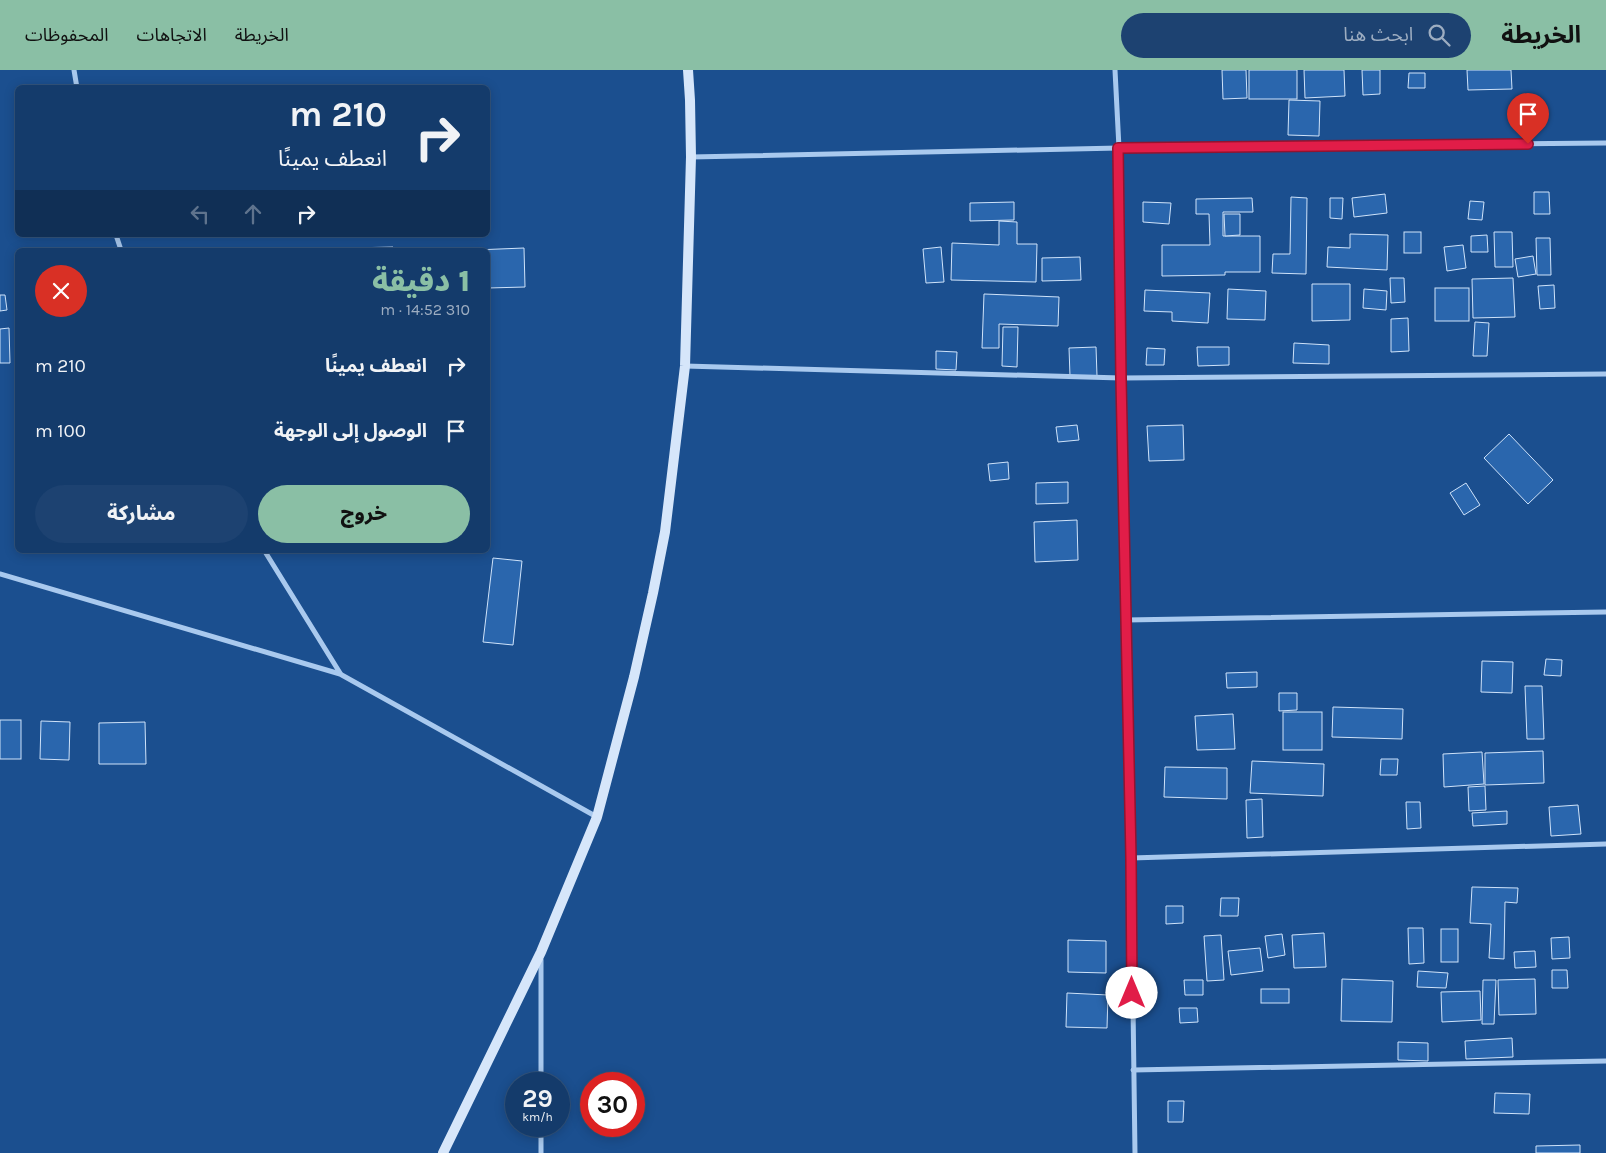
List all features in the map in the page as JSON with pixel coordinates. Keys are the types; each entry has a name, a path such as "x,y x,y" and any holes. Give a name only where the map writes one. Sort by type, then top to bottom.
{"main road":[{"path":"443,1153 541,952 597,817 634,677 664,541 685,366 691,157 688,70"}],"street":[{"path":"74,70 76,85"},
{"path":"1116,70 1135,1153"},
{"path":"691,157 1118,148 1606,143"},
{"path":"685,366 1121,378 1606,374"},
{"path":"266,553 340,674"},
{"path":"0,574 340,674 597,817"},
{"path":"1126,620 1606,612"},
{"path":"1131,858 1606,844"},
{"path":"541,952 541,1072"},
{"path":"1133,1070 1606,1061"},
{"path":"541,1137 541,1153"}],"building":[{"path":"1222,70 1246,70 1247,98 1223,99"},
{"path":"1249,70 1297,70 1297,99 1249,99"},
{"path":"1304,70 1344,70 1345,96 1305,98"},
{"path":"1362,70 1380,70 1380,94 1363,95"},
{"path":"1467,70 1511,70 1512,89 1468,90"},
{"path":"1409,73 1425,73 1425,88 1408,88"},
{"path":"1289,100 1320,101 1319,136 1288,135"},
{"path":"1534,192 1549,192 1550,214 1534,214"},
{"path":"1385,194 1387,213 1354,217 1352,198"},
{"path":"1291,197 1307,198 1306,274 1272,273 1273,254 1290,254"},
{"path":"1252,198 1253,212 1223,212 1223,236 1260,236 1260,272 1225,272 1225,275 1162,276 1162,245 1210,245 1209,214 1196,214 1196,199"},
{"path":"1330,198 1343,198 1342,219 1330,218"},
{"path":"1470,201 1484,202 1482,220 1468,219"},
{"path":"1014,202 1014,220 970,221 970,203"},
{"path":"1143,202 1171,203 1169,224 1143,222"},
{"path":"1224,214 1240,214 1240,235 1225,236"},
{"path":"999,221 1017,222 1017,244 1037,244 1036,282 951,280 952,243 999,245"},
{"path":"1404,232 1421,232 1421,253 1404,253"},
{"path":"1494,232 1512,232 1513,267 1495,267"},
{"path":"1350,234 1388,235 1387,270 1327,267 1328,247 1350,248"},
{"path":"1487,235 1488,252 1471,252 1471,236"},
{"path":"1536,238 1550,238 1551,275 1537,275"},
{"path":"1463,245 1466,268 1447,271 1444,247"},
{"path":"393,247 393,248 351,248"},
{"path":"941,247 944,282 926,283 923,249"},
{"path":"524,248 525,287 490,288 490,249"},
{"path":"1533,256 1536,274 1518,277 1515,259"},
{"path":"1080,257 1081,280 1042,281 1042,258"},
{"path":"1390,278 1404,278 1405,302 1391,303"},
{"path":"1513,278 1515,317 1473,318 1472,279"},
{"path":"1312,284 1350,284 1350,320 1312,321"},
{"path":"1554,285 1555,308 1540,309 1538,286"},
{"path":"1435,288 1469,288 1469,321 1435,321"},
{"path":"1228,289 1266,291 1265,320 1227,319"},
{"path":"1364,289 1387,291 1386,310 1363,308"},
{"path":"1145,290 1210,293 1208,323 1172,321 1172,312 1144,311"},
{"path":"984,294 1059,297 1058,326 999,324 999,348 982,348"},
{"path":"0,295 5,295 7,310 0,311"},
{"path":"1408,318 1409,351 1391,352 1391,319"},
{"path":"1475,322 1489,323 1487,356 1473,356"},
{"path":"1003,327 1018,327 1017,367 1002,366"},
{"path":"9,328 10,363 0,363 0,329"},
{"path":"1294,343 1329,345 1329,364 1293,363"},
{"path":"1096,347 1097,376 1070,376 1069,348"},
{"path":"1197,347 1229,347 1229,365 1198,366"},
{"path":"1147,348 1165,349 1164,365 1146,365"},
{"path":"936,351 957,352 956,370 936,369"},
{"path":"1077,425 1079,440 1058,442 1056,427"},
{"path":"1183,425 1184,460 1149,461 1147,426"},
{"path":"1509,434 1553,480 1528,504 1484,458"},
{"path":"1008,462 1009,479 990,481 988,464"},
{"path":"1068,482 1068,503 1036,504 1036,483"},
{"path":"1466,483 1480,505 1464,515 1450,493"},
{"path":"1077,520 1078,560 1035,562 1034,522"},
{"path":"493,558 522,561 513,645 483,642"},
{"path":"1546,659 1562,660 1561,676 1544,675"},
{"path":"1482,661 1513,662 1512,693 1481,692"},
{"path":"1257,672 1257,687 1227,688 1226,673"},
{"path":"1525,686 1542,686 1544,739 1527,739"},
{"path":"1279,693 1297,693 1297,710 1279,711"},
{"path":"1333,707 1403,709 1402,739 1332,737"},
{"path":"1283,712 1322,712 1322,750 1283,750"},
{"path":"1233,714 1235,749 1197,750 1195,716"},
{"path":"0,720 21,720 21,759 0,759"},
{"path":"41,721 70,722 69,760 40,759"},
{"path":"145,722 146,764 99,764 99,723"},
{"path":"1543,751 1544,783 1485,785 1485,753"},
{"path":"1482,752 1484,784 1444,787 1443,754"},
{"path":"1381,759 1398,759 1397,775 1380,775"},
{"path":"1252,761 1324,764 1323,796 1250,793"},
{"path":"1165,767 1227,768 1227,799 1164,797"},
{"path":"1485,786 1486,810 1469,811 1468,787"},
{"path":"1262,799 1263,837 1247,838 1246,800"},
{"path":"1406,802 1420,802 1421,828 1407,829"},
{"path":"1578,805 1581,834 1551,836 1549,807"},
{"path":"1507,811 1507,824 1473,826 1472,813"},
{"path":"1472,887 1518,888 1517,903 1505,902 1504,959 1489,958 1491,924 1470,923"},
{"path":"1221,898 1239,898 1238,916 1220,916"},
{"path":"1166,906 1183,906 1183,923 1166,924"},
{"path":"1408,928 1423,928 1424,963 1409,964"},
{"path":"1441,929 1458,929 1458,962 1441,962"},
{"path":"1324,933 1326,967 1294,968 1292,935"},
{"path":"1282,934 1285,955 1268,958 1265,936"},
{"path":"1221,935 1224,980 1207,981 1204,936"},
{"path":"1569,937 1570,958 1552,959 1551,938"},
{"path":"1068,940 1106,941 1106,973 1068,972"},
{"path":"1260,948 1263,971 1231,975 1228,951"},
{"path":"1535,951 1536,967 1515,968 1514,952"},
{"path":"1552,970 1567,970 1568,988 1552,988"},
{"path":"1418,971 1448,973 1446,988 1417,987"},
{"path":"1342,979 1393,981 1392,1022 1341,1021"},
{"path":"1535,979 1536,1014 1499,1015 1498,980"},
{"path":"1184,980 1203,980 1203,995 1185,995"},
{"path":"1483,980 1496,980 1494,1024 1482,1024"},
{"path":"1261,989 1289,989 1289,1003 1261,1003"},
{"path":"1480,991 1481,1020 1442,1022 1441,992"},
{"path":"1067,993 1108,995 1107,1028 1066,1027"},
{"path":"1179,1008 1197,1008 1198,1022 1180,1023"},
{"path":"1512,1038 1513,1057 1466,1059 1465,1041"},
{"path":"1398,1042 1428,1043 1428,1061 1398,1060"},
{"path":"1495,1093 1530,1094 1529,1114 1494,1113"},
{"path":"1168,1101 1184,1101 1183,1122 1168,1122"},
{"path":"1580,1145 1580,1153 1536,1153 1536,1146"}],"route":[{"path":"1132,993 1118,148 1528,144"}]}
